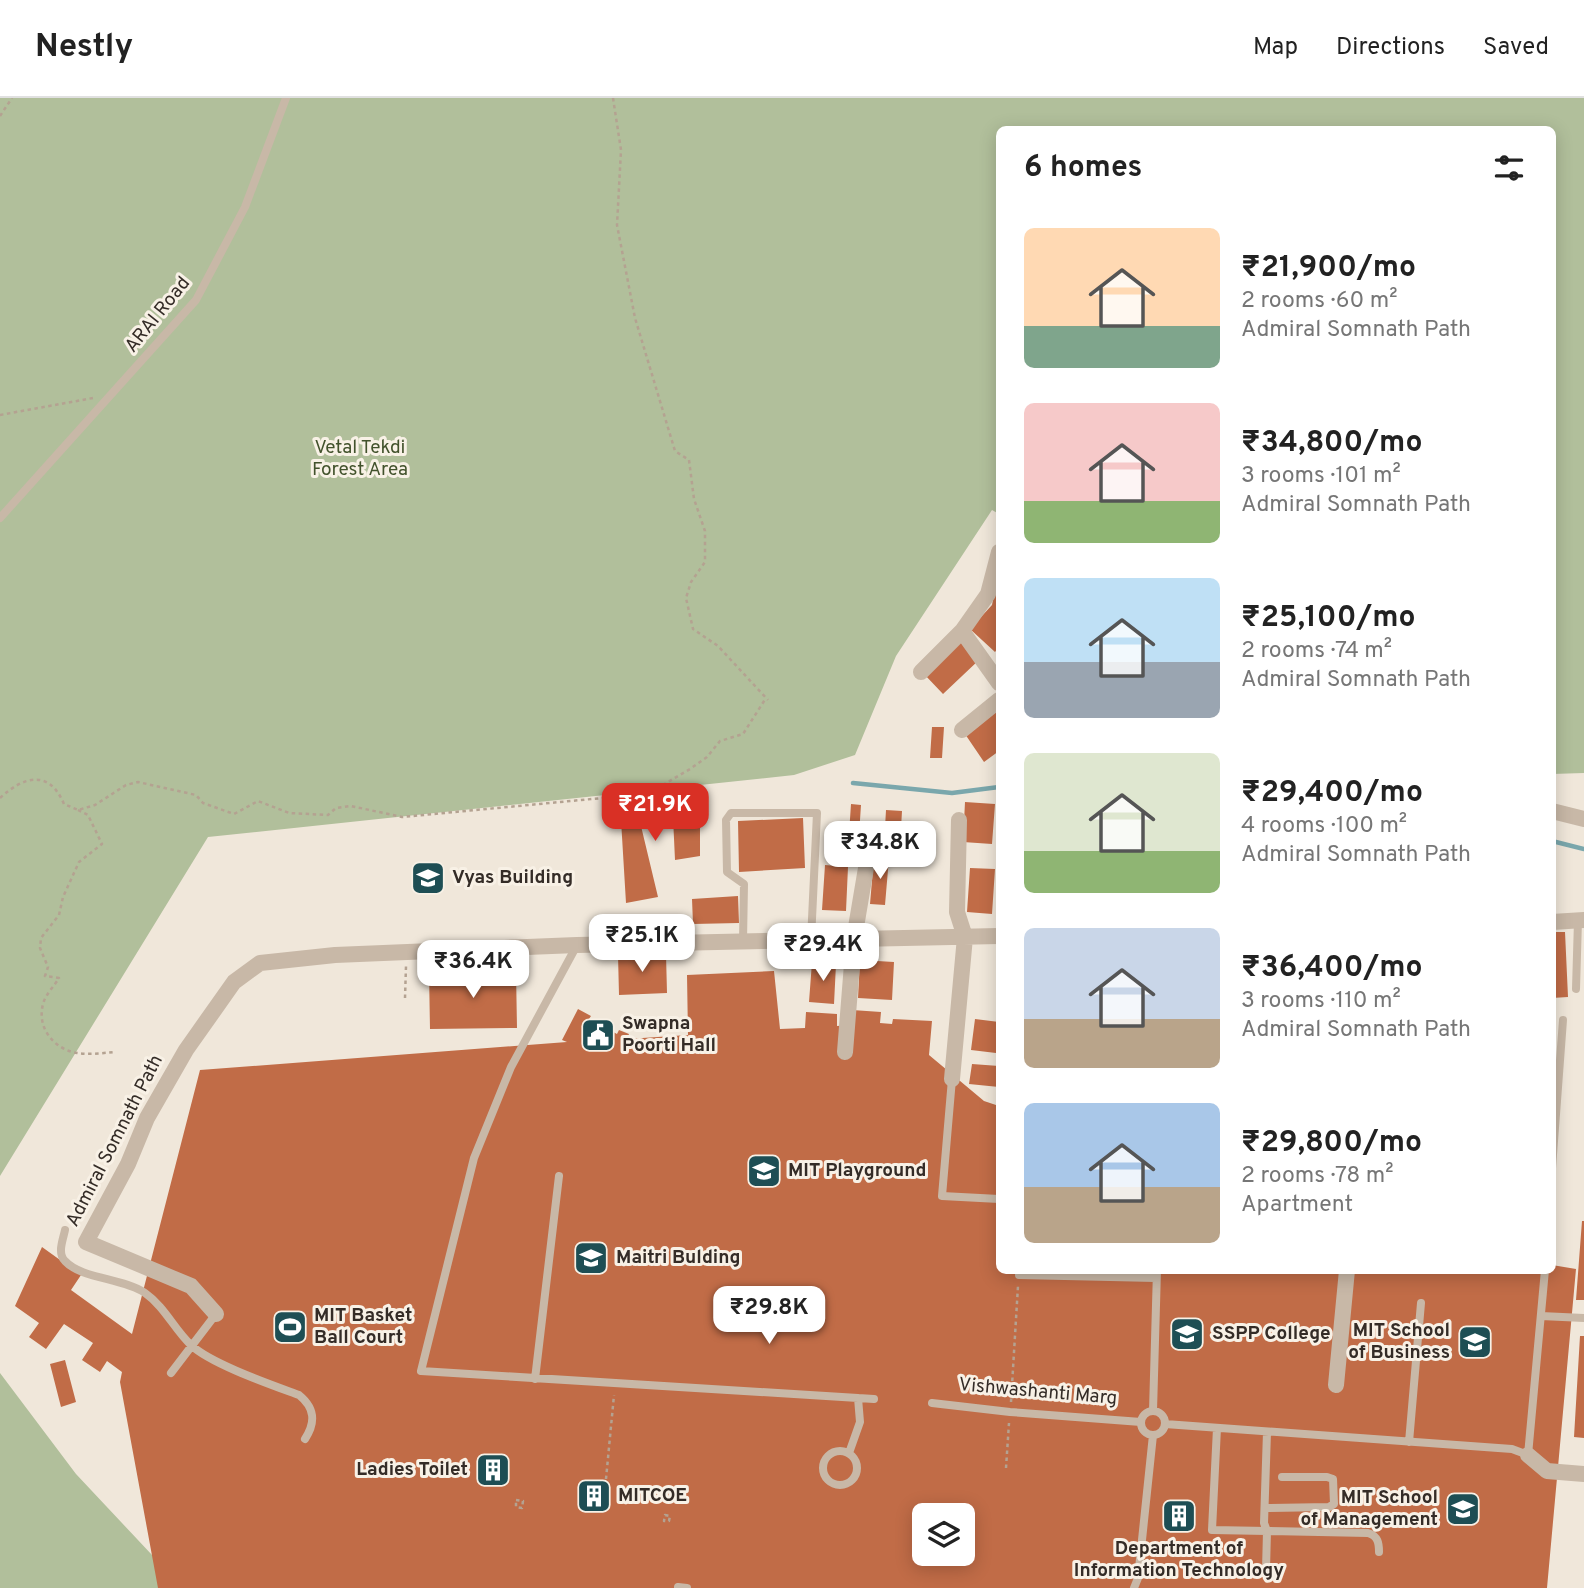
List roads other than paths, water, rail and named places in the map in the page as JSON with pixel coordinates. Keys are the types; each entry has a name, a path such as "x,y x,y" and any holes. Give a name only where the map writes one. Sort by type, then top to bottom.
{"street":[{"path":"921,672 962,631 988,594 996,563"},
{"path":"962,631 996,679"},
{"path":"962,730 996,702"},
{"path":"1556,812 1584,819"},
{"path":"952,1079 965,937 957,912 958,820"},
{"path":"845,1052 855,939 867,862"},
{"path":"1556,922 1581,920"},
{"name":"Admiral Somnath Path","path":"216,1314 191,1286 86,1242 128,1164 147,1118 186,1050 234,982 260,963 335,955 577,945 996,936"},
{"path":"1336,1385 1347,1274"},
{"path":"1528,1455 1547,1471 1584,1474"}],"lane":[{"name":"ARAI Road","path":"0,518 196,300 245,207 286,98"},
{"path":"743,941 744,884 727,872 726,820 731,813 817,813 811,940"},
{"path":"1576,989 1581,920"},
{"path":"577,945 511,1067 474,1157 421,1371 874,1399"},
{"path":"1556,1114 1563,1020"},
{"path":"952,1079 942,1196 996,1199"},
{"path":"536,1379 559,1177"},
{"path":"65,1230 61,1252 64,1261 76,1268 129,1284 162,1307 193,1347 234,1369 299,1395 307,1402 314,1418 312,1428 305,1438"},
{"path":"1019,1275 1157,1274 1153,1411 1161,1415 1165,1424"},
{"path":"1165,1424 1512,1449 1528,1455 1545,1274"},
{"path":"1409,1442 1422,1303"},
{"path":"171,1373 216,1314"},
{"path":"1541,1316 1584,1318"},
{"path":"849,1453 860,1422 858,1398"},
{"name":"Vishwashanti Marg","path":"932,1403 1141,1422"},
{"name":"Vishwashanti Marg","path":"1153,1411 1146,1413 1141,1422 1144,1431 1153,1435"},
{"path":"1134,1588 1138,1578 1153,1435 1160,1433 1165,1424"},
{"path":"1217,1428 1212,1530 1368,1533 1374,1535 1379,1543 1378,1552"},
{"path":"1266,1570 1267,1432"},
{"path":"837,1451 849,1453 857,1462 855,1478 846,1485 830,1483 822,1468 827,1457 837,1451"},
{"path":"1265,1508 1329,1507 1334,1504 1333,1479 1327,1476 1282,1477"}],"waterway":[{"path":"853,783 952,793 996,787"},
{"path":"1556,842 1584,849"}],"place":[{"name":"Vyas Building","path":"428,878"},
{"name":"Swapna Poorti Hall","path":"598,1035"},
{"name":"MIT Playground","path":"764,1171"},
{"name":"Maitri Bulding","path":"591,1258"},
{"name":"MIT Basket Ball Court","path":"290,1327"},
{"name":"SSPP College","path":"1187,1334"},
{"name":"MIT School of Business","path":"1475,1342"},
{"name":"Ladies Toilet","path":"493,1470"},
{"name":"MITCOE","path":"594,1496"},
{"name":"MIT School of Management","path":"1463,1509"},
{"name":"Department of Information Technology","path":"1179,1516"}],"park label":[{"name":"Vetal Tekdi Forest Area","path":"360,459"}]}
